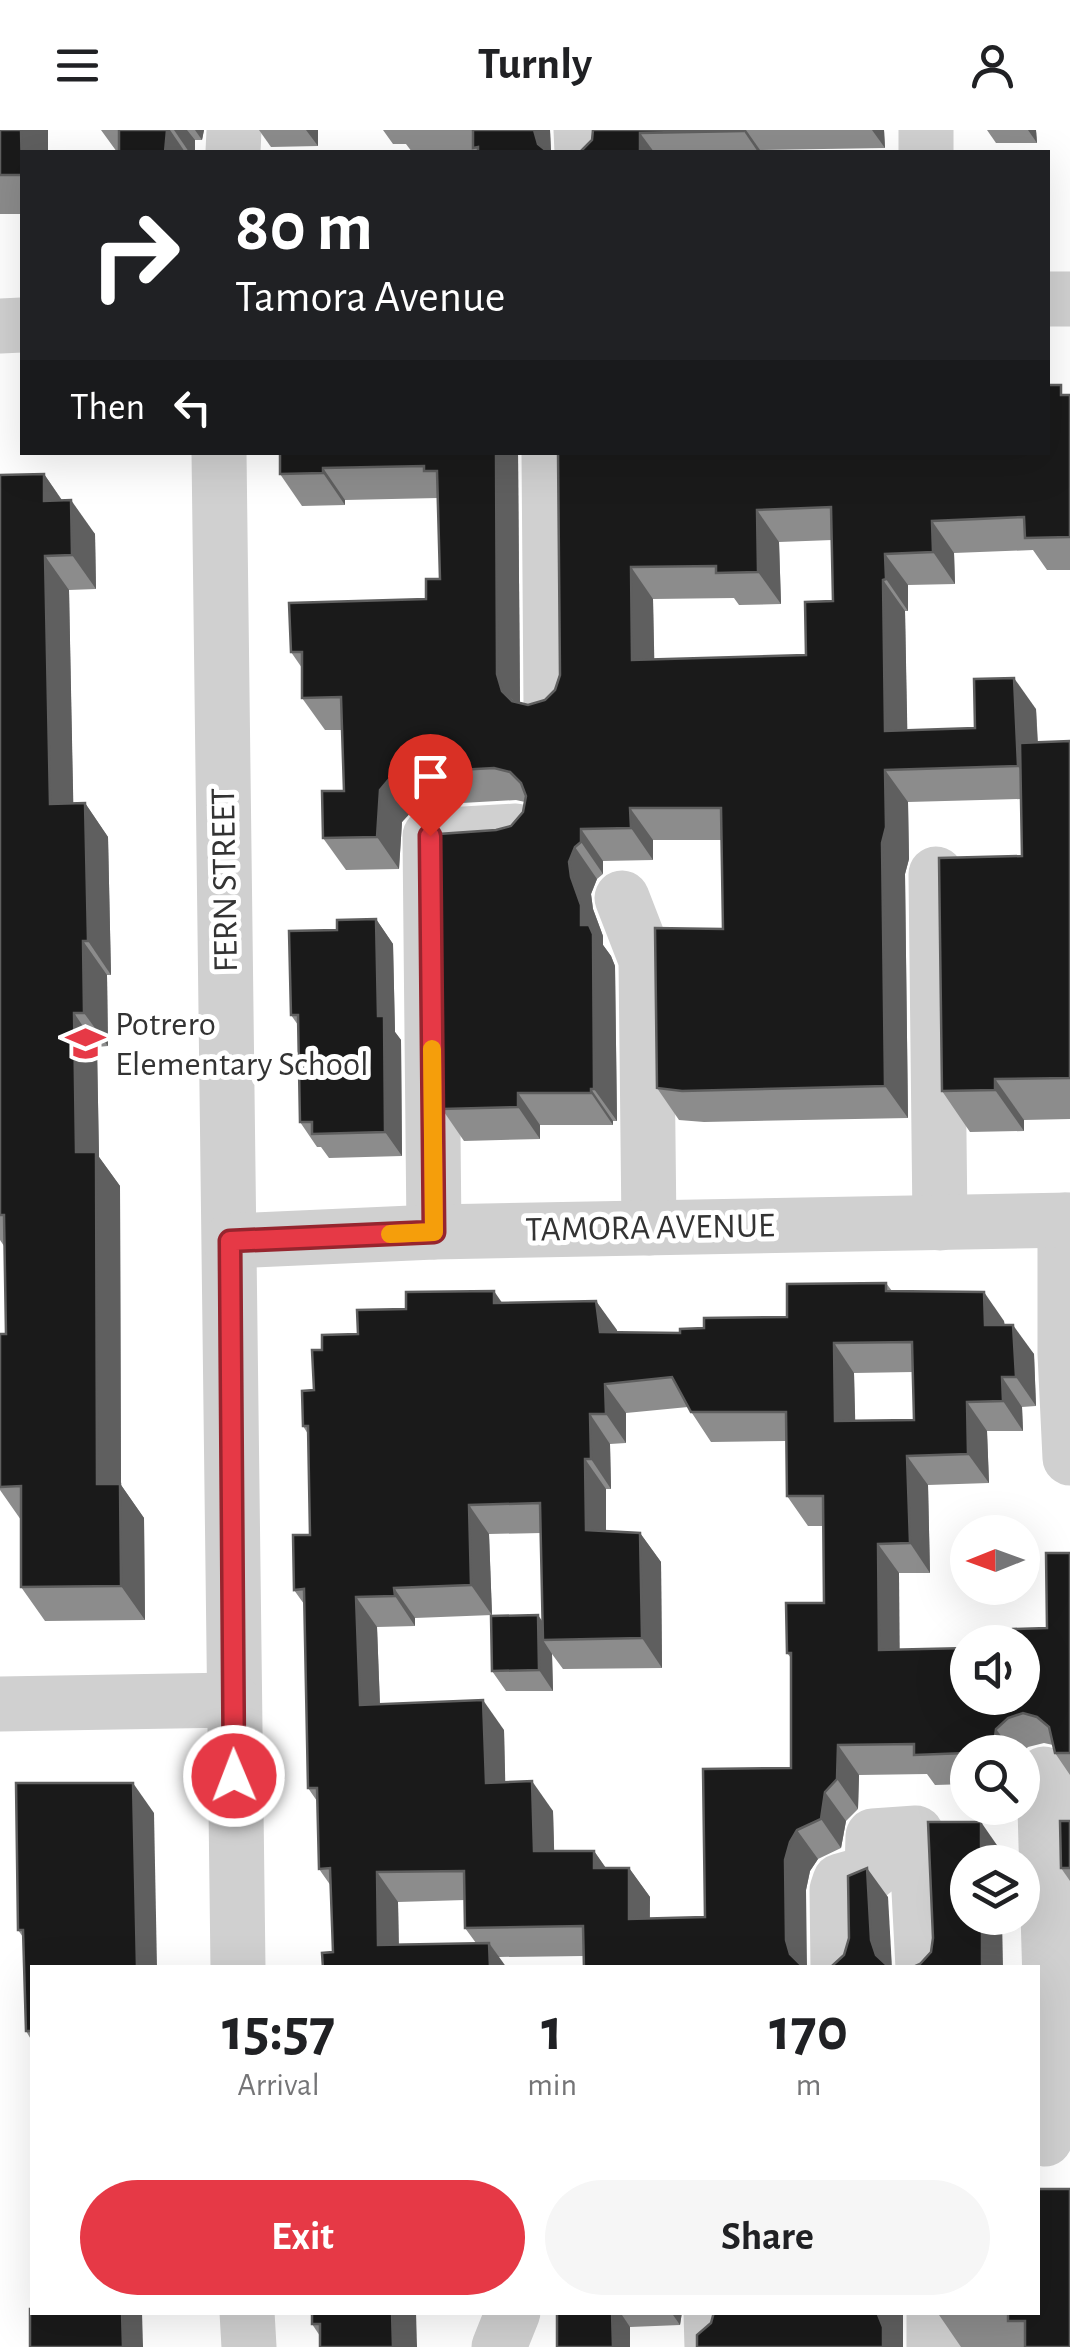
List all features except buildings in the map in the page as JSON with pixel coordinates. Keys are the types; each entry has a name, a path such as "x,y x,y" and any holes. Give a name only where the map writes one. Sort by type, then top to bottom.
{"street":[{"name":"FERN STREET","path":"219,455 238,1965"},
{"path":"548,455 551,706"},
{"path":"434,1232 430,836 517,831"},
{"path":"936,874 940,1222"},
{"path":"622,898 646,960 649,1228"},
{"name":"TAMORA AVENUE","path":"230,1241 434,1232 1068,1220"},
{"path":"1068,1220 1064,1354 1070,1458"},
{"path":"0,1704 232,1700"},
{"path":"1044,1774 1051,2139"},
{"path":"838,1965 836,1890 840,1880 872,1872 873,1836 916,1834 922,1965"},
{"path":"247,2315 248,2347"},
{"path":"498,2347 511,2315"},
{"path":"711,2315 712,2347"},
{"path":"934,2315 934,2347"}],"slow traffic":[{"path":"390,1234 434,1232 432,1049"}],"place":[{"name":"Potrero Elementary School","path":"85,1044"}],"route":[{"path":"234,1776 230,1241 434,1232 430,836"}]}
